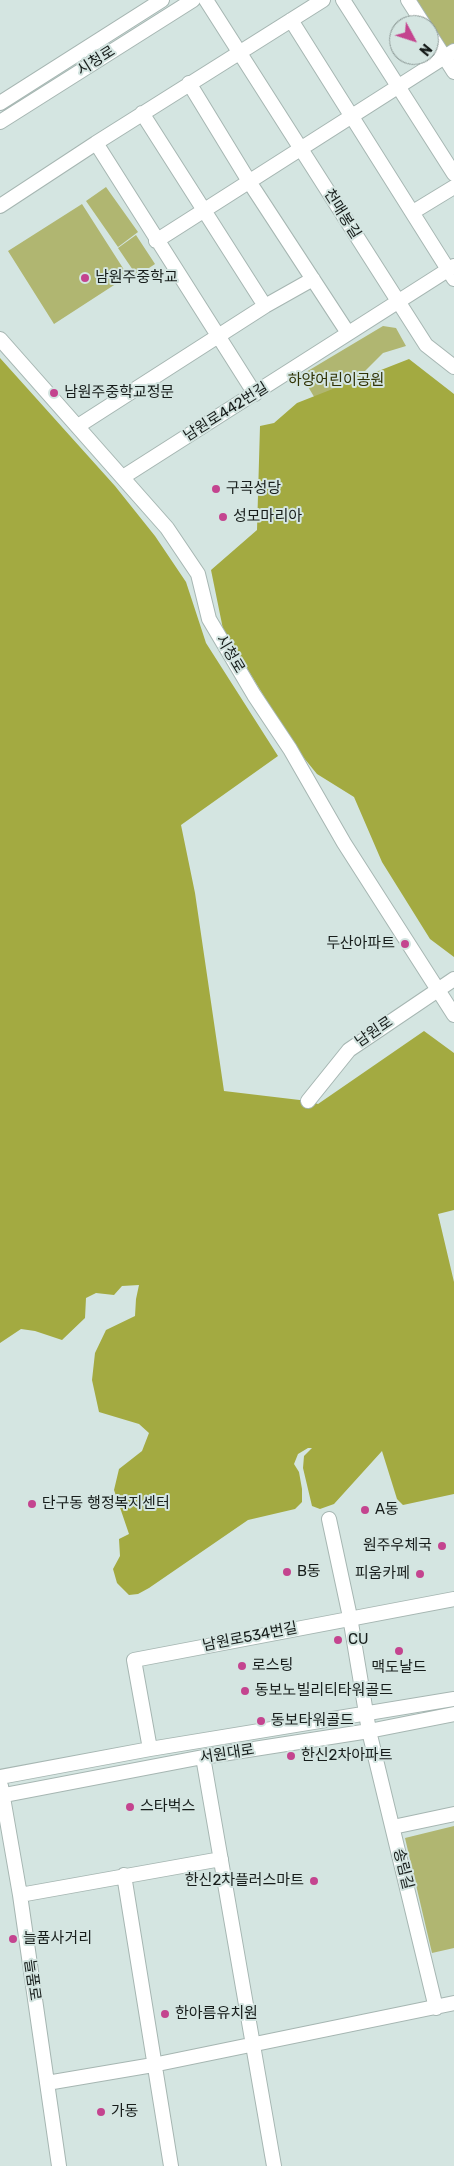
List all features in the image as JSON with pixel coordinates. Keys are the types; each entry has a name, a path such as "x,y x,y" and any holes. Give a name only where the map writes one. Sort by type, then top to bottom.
{"street":[{"name":"시청로","path":"0,103 162,0"},
{"name":"시청로","path":"0,122 193,0"},
{"name":"천매봉길","path":"206,0 426,345 454,367"},
{"path":"0,206 189,83 323,0"},
{"path":"342,0 454,174"},
{"path":"408,0 418,15"},
{"path":"291,20 452,271"},
{"path":"439,44 449,54 454,72"},
{"path":"156,241 250,183 449,54"},
{"path":"189,83 250,183 348,333"},
{"path":"142,113 265,306"},
{"path":"96,144 255,394"},
{"path":"413,212 454,187"},
{"name":"남원로442번길","path":"123,477 398,301 452,271"},
{"path":"78,426 265,306 313,279"},
{"name":"시청로","path":"0,339 167,528 198,574 209,618 254,695 290,748 344,843 437,990"},
{"name":"남원로","path":"308,1101 349,1050 454,979"},
{"path":"437,990 454,1016"},
{"name":"송림길","path":"329,1519 350,1618 369,1731 436,2008"},
{"name":"남원로534번길","path":"150,1749 134,1660 454,1599"},
{"name":"서원대로","path":"0,1778 150,1749 366,1715 454,1698"},
{"name":"서원대로","path":"1,1796 202,1758 369,1731 454,1714"},
{"path":"202,1758 274,2166"},
{"name":"늘품로","path":"0,1778 1,1796 20,1895 59,2166"},
{"path":"393,1827 454,1814"},
{"path":"20,1895 221,1858"},
{"path":"124,1876 170,2166"},
{"path":"48,2083 153,2065 454,2004"}],"green space":[{"path":"413,0 454,0 454,46 443,48 439,42 439,15 422,15"},
{"path":"106,187 138,232 118,247 86,201"},
{"path":"82,204 128,276 54,324 8,251"},
{"path":"136,235 155,264 137,276 118,248"},
{"name":"하양어린이공원","path":"383,326 396,328 406,346 383,353 362,374 356,401 316,400 301,375"},
{"path":"0,358 115,486 155,536 186,582 206,643 278,756 181,825 195,893 224,1091 308,1101 318,1104 424,1031 454,1053 454,1210 438,1214 454,1282 454,1494 403,1505 397,1499 382,1451 334,1504 320,1509 312,1506 303,1468 304,1456 312,1448 308,1448 298,1454 294,1464 299,1472 302,1489 302,1502 295,1509 248,1520 149,1588 138,1594 129,1595 117,1583 113,1569 120,1556 119,1539 129,1534 114,1490 119,1469 142,1451 149,1433 139,1424 99,1412 92,1380 95,1353 106,1330 135,1316 139,1285 122,1286 114,1295 96,1293 86,1298 85,1318 62,1340 35,1331 21,1329 0,1343"},
{"path":"409,359 454,394 454,957 430,939 382,862 354,797 317,774 295,747 223,629 211,570 257,530 260,426 274,423 297,403"},
{"path":"454,1826 454,1948 432,1953 405,1838"}],"place":[{"name":"남원주중학교","path":"85,278"},
{"name":"남원주중학교정문","path":"54,393"},
{"name":"구곡성당","path":"216,489"},
{"name":"성모마리아","path":"223,517"},
{"name":"두산아파트","path":"405,944"},
{"name":"단구동 행정복지센터","path":"32,1504"},
{"name":"A동","path":"365,1510"},
{"name":"원주우체국","path":"442,1546"},
{"name":"B동","path":"287,1572"},
{"name":"피움카페","path":"420,1574"},
{"name":"CU","path":"338,1640"},
{"name":"맥도날드","path":"399,1651"},
{"name":"로스팅","path":"242,1666"},
{"name":"동보노빌리티타워골드","path":"245,1691"},
{"name":"동보타워골드","path":"261,1721"},
{"name":"한신2차아파트","path":"291,1756"},
{"name":"스타벅스","path":"130,1807"},
{"name":"한신2차플러스마트","path":"314,1881"},
{"name":"늘품사거리","path":"13,1939"},
{"name":"한아름유치원","path":"165,2014"},
{"name":"가동","path":"101,2112"}]}
